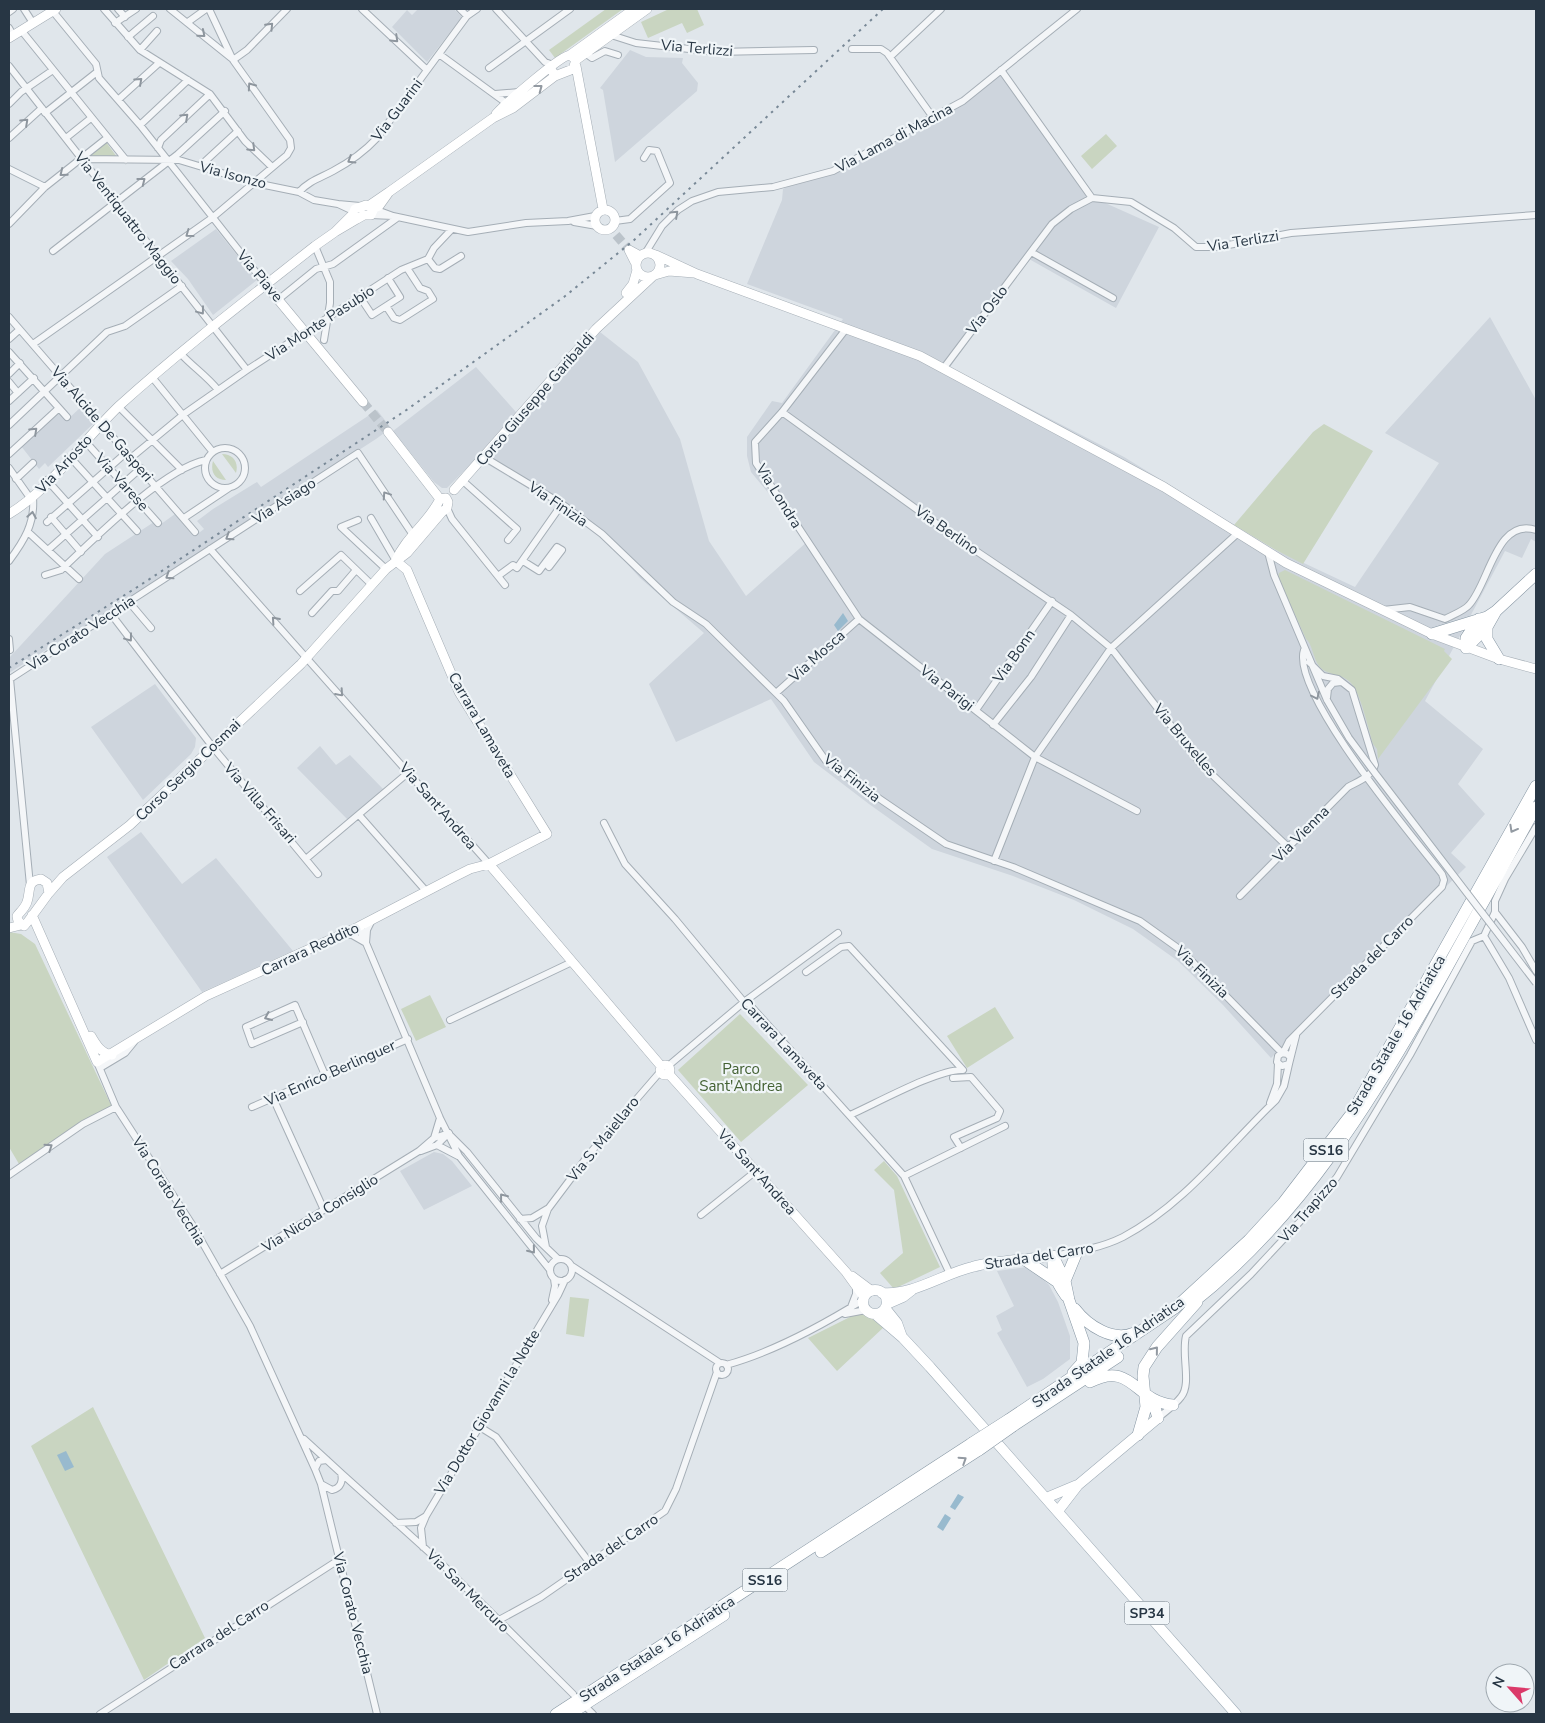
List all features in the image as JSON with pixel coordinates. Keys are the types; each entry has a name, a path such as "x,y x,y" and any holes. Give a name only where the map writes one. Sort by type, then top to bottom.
{"highway":[{"path":"1466,648 1483,623 1536,574"},
{"path":"1432,634 1483,623"},
{"path":"1483,623 1487,639 1499,659"},
{"name":"Strada Statale 16 Adriatica","path":"1051,1397 1150,1327 1200,1287 1283,1204 1352,1113 1536,786"},
{"name":"Strada Statale 16 Adriatica","path":"570,1714 1010,1423 1154,1333 1205,1293 1290,1208 1360,1117 1400,1050 1536,806"},
{"path":"1060,1281 1077,1252"},
{"path":"1051,1397 1082,1363 1084,1353 1084,1343 1069,1300 1060,1281 1053,1256"},
{"path":"1025,1260 1060,1281"},
{"path":"1138,1435 1148,1401 1143,1376 1149,1358 1205,1293"},
{"path":"1069,1300 1082,1317 1094,1327 1111,1335 1127,1336 1150,1327"},
{"path":"1051,1397 1098,1378 1111,1375 1127,1379 1148,1401 1158,1418"},
{"path":"1148,1401 1174,1405"},
{"name":"Strada Statale 16 Adriatica","path":"556,1714 975,1446"}],"main road":[{"name":"Strada del Carro","path":"870,1301 992,1262 1053,1256"},
{"name":"Strada del Carro","path":"886,1306 904,1297 915,1288"},
{"path":"897,1323 898,1309 904,1297"},
{"path":"870,1301 886,1306"},
{"name":"Via Sant'Andrea","path":"870,1301 886,1306 897,1323 903,1338"},
{"name":"Via Sant'Andrea","path":"870,1301 1058,1511"},
{"path":"1058,1511 1078,1485 1158,1418"},
{"path":"1046,1498 1078,1485"},
{"name":"SP34","path":"1058,1511 1236,1714"}],"street":[{"path":"9,12 14,9"},
{"path":"24,9 33,23"},
{"path":"104,9 140,50 210,94 225,110 238,131 271,166"},
{"path":"118,9 125,16"},
{"path":"116,23 136,9"},
{"path":"170,9 233,60"},
{"path":"32,344 212,218 271,166 287,155 291,148 290,140 233,60 208,9 188,22"},
{"path":"233,60 254,43 287,9"},
{"path":"460,9 468,16"},
{"name":"Via Guarini","path":"299,192 315,180 339,168 366,150 468,16 477,9"},
{"path":"496,9 527,40 545,62 577,87 598,216 612,225"},
{"path":"488,68 570,9"},
{"path":"574,61 634,9"},
{"path":"494,94 519,92 574,61 647,9"},
{"path":"891,56 941,9"},
{"name":"Via Lama di Macina","path":"639,260 662,226 678,210 692,201 718,192 773,187 833,171 962,101 1077,9"},
{"path":"53,10 13,33 53,70 126,160"},
{"name":"Via Piave","path":"53,10 96,64 97,72 212,218 363,402"},
{"path":"368,10 427,70"},
{"path":"128,37 153,16"},
{"path":"140,50 157,31"},
{"name":"Via Terlizzi","path":"610,35 636,43 716,52 814,50"},
{"path":"852,49 881,49 891,56 932,116"},
{"path":"585,53 592,58 605,51 618,55"},
{"path":"439,54 510,105"},
{"path":"371,209 379,206 389,192 556,71 565,55 574,61 598,216"},
{"path":"119,99 159,63"},
{"name":"Via Ventiquattro Maggio","path":"9,66 247,370"},
{"path":"9,104 26,88 53,70"},
{"path":"1001,70 1092,198"},
{"path":"9,138 44,110 72,93 97,72"},
{"path":"140,125 188,80"},
{"path":"510,105 519,92"},
{"path":"158,148 160,140 210,94"},
{"path":"53,250 168,160 225,110"},
{"path":"66,138 91,118"},
{"path":"200,166 238,131"},
{"path":"9,224 45,187 107,138"},
{"path":"612,225 630,218 670,183 657,151 649,150 644,158"},
{"name":"Via Isonzo","path":"82,159 179,160 255,182 299,192 314,200 371,209 395,217 468,232 545,221 568,221 598,216"},
{"path":"9,168 45,187"},
{"name":"Via Terlizzi","path":"1092,198 1131,202 1174,228 1196,247 1218,247 1291,233 1536,214"},
{"name":"Via Oslo","path":"943,369 1052,224 1071,209 1092,198"},
{"name":"Via Isonzo","path":"338,204 354,215"},
{"name":"Via Ariosto","path":"9,561 24,541 28,532 34,513 33,498 119,407 152,377 354,215 371,209"},
{"path":"598,216 612,212 612,225"},
{"path":"280,299 316,269 333,264 395,217"},
{"path":"451,230 434,248 428,259 434,268 440,269 461,256"},
{"path":"315,246 330,282 324,340"},
{"path":"1030,252 1112,298"},
{"path":"653,276 660,266 656,255"},
{"path":"697,274 668,271 645,277 639,260 656,255 679,264 697,274 920,356 1164,487 1286,563 1432,634 1466,648 1536,669"},
{"name":"Via Monte Pasubio","path":"66,535 49,520 109,467 152,440 184,414 247,370 388,278 428,259"},
{"name":"Corso Giuseppe Garibaldi","path":"308,657 386,569 407,553 454,490 616,308 633,284 639,260"},
{"path":"386,306 394,318 400,320 433,299 428,291 420,288 407,268"},
{"name":"Corso Giuseppe Garibaldi","path":"616,308 653,276"},
{"path":"360,297 372,315 386,306 400,296 388,278"},
{"path":"9,425 103,336 114,329 124,326 182,286"},
{"name":"Via Alcide De Gasperi","path":"9,317 142,468 195,532"},
{"name":"Via Londra","path":"846,329 782,412 755,442 756,462 858,619"},
{"path":"9,339 19,330"},
{"path":"9,352 67,417"},
{"path":"181,354 198,372 207,375 218,390"},
{"path":"9,374 20,364"},
{"path":"152,377 184,414 212,451"},
{"path":"9,402 34,378"},
{"path":"9,382 18,393"},
{"path":"119,407 182,470"},
{"path":"9,454 59,408"},
{"name":"Via Berlino","path":"782,412 951,534 1071,615 1111,648"},
{"path":"388,432 443,504 452,519 505,585"},
{"name":"Via Varese","path":"85,441 158,523"},
{"path":"184,518 236,485 244,475 244,460 234,450 226,447 212,451 206,460 205,473 211,483 223,488 229,488"},
{"name":"Via Asiago","path":"210,549 358,453 413,535"},
{"path":"70,457 137,531"},
{"name":"Via Finizia","path":"484,457 562,504 602,534 673,602 706,624 776,693 826,761 946,844 994,861 1140,921 1182,952 1289,1061"},
{"path":"45,575 61,570 156,485 194,463 206,460"},
{"path":"16,479 33,463"},
{"path":"9,468 28,495 33,498 9,512"},
{"path":"49,549 142,468"},
{"path":"48,480 98,537"},
{"path":"463,481 517,529 508,540"},
{"name":"Corso Giuseppe Garibaldi","path":"396,561 402,548 443,504"},
{"path":"498,576 513,565 517,568 562,504"},
{"path":"371,518 396,561"},
{"path":"358,520 341,527 386,569"},
{"path":"1384,610 1410,607 1445,619 1469,606 1494,557 1512,532 1527,527 1536,530"},
{"path":"28,532 49,549 79,579"},
{"path":"994,861 1035,757 1111,648 1238,533"},
{"path":"66,535 81,552"},
{"name":"Via Corato Vecchia","path":"30,885 30,866 19,790 10,679 210,549"},
{"name":"Via Sant'Andrea","path":"210,549 409,772 664,1069 870,1301"},
{"path":"1268,552 1274,575 1309,662 1349,738 1536,983"},
{"path":"300,591 341,555 372,585"},
{"name":"Carrara Lamaveta","path":"396,561 407,570 459,692 547,834"},
{"path":"523,561 539,571 545,563"},
{"path":"312,613 332,591 338,592 356,570"},
{"path":"129,602 150,628"},
{"name":"Via Bonn","path":"976,710 1052,602"},
{"name":"Via Villa Frisari","path":"111,614 212,746 307,858 318,874"},
{"path":"994,725 1031,678 1071,615"},
{"name":"Via Mosca","path":"776,693 858,619"},
{"name":"Via Parigi","path":"858,619 1035,757 1137,811"},
{"path":"9,639 10,650"},
{"name":"Via Bruxelles","path":"1111,648 1200,763 1288,847"},
{"path":"1304,650 1303,664 1308,680 1331,724 1366,777 1374,770 1375,759 1352,690 1346,683 1323,676 1309,662"},
{"name":"Corso Sergio Cosmai","path":"22,926 29,923 32,915 64,877 124,831 308,657"},
{"path":"1328,700 1328,689 1333,683 1346,683"},
{"path":"307,858 409,772"},
{"name":"Via Vienna","path":"1240,896 1348,787 1366,777"},
{"name":"Strada del Carro","path":"1265,1110 1277,1084 1277,1062 1286,1044 1442,887 1444,880 1442,874 1366,777"},
{"path":"359,815 426,891"},
{"name":"Carrara Lamaveta","path":"604,823 625,864 675,919 744,1002 750,1004 904,1176 950,1274"},
{"path":"1536,827 1505,879 1495,901 1495,912 1484,936 1509,978 1536,1040"},
{"name":"Carrara Reddito","path":"98,1065 206,996 358,927 470,869 489,864 547,834"},
{"name":"Via Corato Vecchia","path":"30,866 43,880"},
{"name":"Corso Sergio Cosmai","path":"30,885 43,880 64,877"},
{"path":"43,880 48,885 49,893"},
{"path":"9,921 17,916 26,905 30,885"},
{"path":"1495,912 1522,947 1536,971"},
{"name":"Via Corato Vecchia","path":"32,915 116,1107 193,1226 250,1326 303,1438 321,1484 377,1714"},
{"path":"9,928 22,926 17,916"},
{"path":"366,943 369,924 373,919"},
{"name":"Via Corato Vecchia","path":"22,926 42,941"},
{"path":"358,927 364,934 366,943 408,1038 440,1118 459,1156 550,1270 554,1279 567,1279 581,1275 592,1279"},
{"name":"Via S. Maiellaro","path":"546,1246 542,1226 548,1209 590,1153 664,1069 744,1002 838,933"},
{"path":"342,934 352,935 366,943"},
{"name":"Via Trapizzo","path":"1158,1418 1174,1405 1185,1392 1183,1348 1186,1336 1256,1268 1337,1177 1410,1055 1472,941 1484,936"},
{"path":"806,972 841,947 849,946 963,1070 952,1070 901,1090 850,1115"},
{"path":"450,1020 572,962"},
{"path":"303,1022 252,1044 246,1027 295,1005 303,1022 325,1075"},
{"path":"73,1006 81,1014 96,1045 105,1054 112,1055"},
{"name":"Strada del Carro","path":"1053,1256 1077,1252 1121,1238 1155,1216 1203,1174 1276,1100 1284,1086 1298,1032"},
{"name":"Via Finizia","path":"1264,1035 1277,1062"},
{"name":"Via Enrico Berlinguer","path":"252,1107 408,1038"},
{"name":"Carrara Reddito","path":"98,1065 125,1052 134,1041"},
{"path":"1277,1062 1282,1066 1289,1061"},
{"path":"953,1078 971,1077 1000,1111 997,1118 954,1137 961,1148"},
{"path":"273,1098 324,1210"},
{"path":"9,1175 83,1124 116,1107"},
{"path":"434,1138 440,1118"},
{"path":"904,1176 1006,1126"},
{"path":"449,1133 467,1152 520,1219 558,1258 568,1261 572,1266 708,1357 722,1369"},
{"name":"Via Nicola Consiglio","path":"419,1151 437,1145 449,1133"},
{"name":"Via Nicola Consiglio","path":"220,1274 419,1151 434,1138 449,1133"},
{"path":"437,1145 459,1156"},
{"path":"701,1215 756,1171"},
{"path":"520,1219 532,1218 548,1209"},
{"path":"550,1270 552,1263 558,1258"},
{"path":"567,1279 572,1266"},
{"name":"Via Sant'Andrea","path":"846,1272 856,1287 870,1301"},
{"name":"Via Dottor Giovanni la Notte","path":"423,1547 421,1528 426,1516 480,1427 548,1308 554,1294 554,1279"},
{"name":"Via Dottor Giovanni la Notte","path":"548,1308 567,1279"},
{"path":"850,1308 856,1294 856,1287"},
{"name":"Strada del Carro","path":"842,1314 850,1308 870,1301"},
{"name":"Strada del Carro","path":"499,1620 541,1597 665,1511 676,1489 710,1390 722,1369 870,1301"},
{"path":"480,1427 496,1437 589,1562"},
{"name":"Via Corato Vecchia","path":"303,1438 341,1473 342,1482 328,1500 328,1512"},
{"path":"315,1468 319,1461 327,1460"},
{"name":"Via San Mercuro","path":"341,1473 423,1547 573,1694"},
{"path":"321,1484 336,1489 345,1486 360,1492"},
{"name":"Via Dottor Giovanni la Notte","path":"396,1523 416,1522 426,1516"},
{"path":"410,1535 416,1522"},
{"path":"410,1535 421,1528"},
{"name":"Carrara del Carro","path":"100,1714 340,1559"},
{"path":"588,1709 593,1714"}],"shaded area":[{"path":"418,9 454,9 462,17 427,62 392,27 407,10 412,15"},
{"path":"630,50 646,57 683,58 682,63 698,83 697,91 615,162 603,90 600,88"},
{"path":"1000,73 1085,194 1159,227 1116,308 1029,259 950,367 1124,457 1274,549 1355,587 1439,463 1385,433 1490,317 1536,400 1536,542 1531,539 1522,558 1505,551 1425,701 1483,749 1458,784 1485,814 1451,853 1466,867 1271,1058 1223,1005 1178,961 1133,929 1074,900 1013,876 932,849 869,804 814,762 771,699 676,742 649,684 704,633 640,578 603,537 581,520 477,458 447,488 442,488 434,482 393,431 476,367 523,420 600,332 638,362 680,439 709,541 746,596 808,541 751,472 747,456 747,437 772,401 782,403 843,319 747,284 782,200 783,189 793,184 839,172 935,117 964,104"},
{"path":"216,229 257,280 213,315 188,279 171,261"},
{"path":"81,407 94,423 48,467 45,463 39,469 21,446 59,411 67,420"},
{"path":"377,410 391,428 376,439 142,590 9,673 9,658 105,554 154,522 157,527 175,514 195,536 204,529 197,521 213,509 257,482 261,487"},
{"path":"155,684 196,738 195,747 191,754 143,800 91,727"},
{"path":"320,746 336,765 350,755 384,790 349,821 297,768"},
{"path":"141,832 182,884 216,858 293,951 202,992 107,857"},
{"path":"434,1152 443,1154 452,1161 472,1186 424,1210 400,1171"},
{"path":"1027,1267 1049,1285 1058,1302 1070,1336 1070,1359 1043,1379 1027,1387 997,1333 1002,1330 996,1316 1014,1306 997,1271"}],"green space":[{"path":"606,9 623,9 555,58 549,50"},
{"path":"669,9 697,9 704,25 687,33 682,23 648,38 641,22"},
{"path":"1106,134 1117,146 1092,169 1081,156"},
{"path":"106,142 117,157 89,157"},
{"path":"1324,424 1373,451 1303,564 1234,525 1313,432"},
{"path":"222,454 229,455 234,459 237,465 236,473"},
{"path":"213,461 226,480 219,479 214,475 212,469"},
{"path":"1285,570 1445,649 1444,651 1452,659 1378,759 1377,749 1373,744 1361,702 1354,687 1346,679 1322,669 1317,663 1278,577 1279,573"},
{"path":"9,932 21,934 35,944 112,1107 19,1164 9,1147"},
{"path":"430,995 446,1027 416,1041 401,1009"},
{"path":"995,1007 1014,1038 967,1068 947,1036"},
{"name":"Parco Sant'Andrea","path":"740,1014 808,1085 741,1142 678,1070"},
{"path":"884,1161 897,1176 940,1267 894,1289 880,1273 903,1253 894,1190 874,1170"},
{"path":"570,1297 589,1299 584,1337 566,1334"},
{"path":"863,1314 876,1319 884,1327 837,1371 808,1338 852,1316"},
{"path":"93,1407 205,1638 144,1680 31,1446"}],"water":[{"path":"843,613 848,621 838,631 834,625"},
{"path":"66,1451 74,1467 65,1471 57,1455"},
{"path":"958,1494 964,1497 955,1510 950,1507"},
{"path":"945,1514 951,1518 943,1531 937,1527"}],"tunnel":[{"path":"616,235 629,250"},
{"path":"363,402 388,432"}],"railway":[{"path":"9,668 139,586 405,411 564,297 633,241 883,9"}]}
